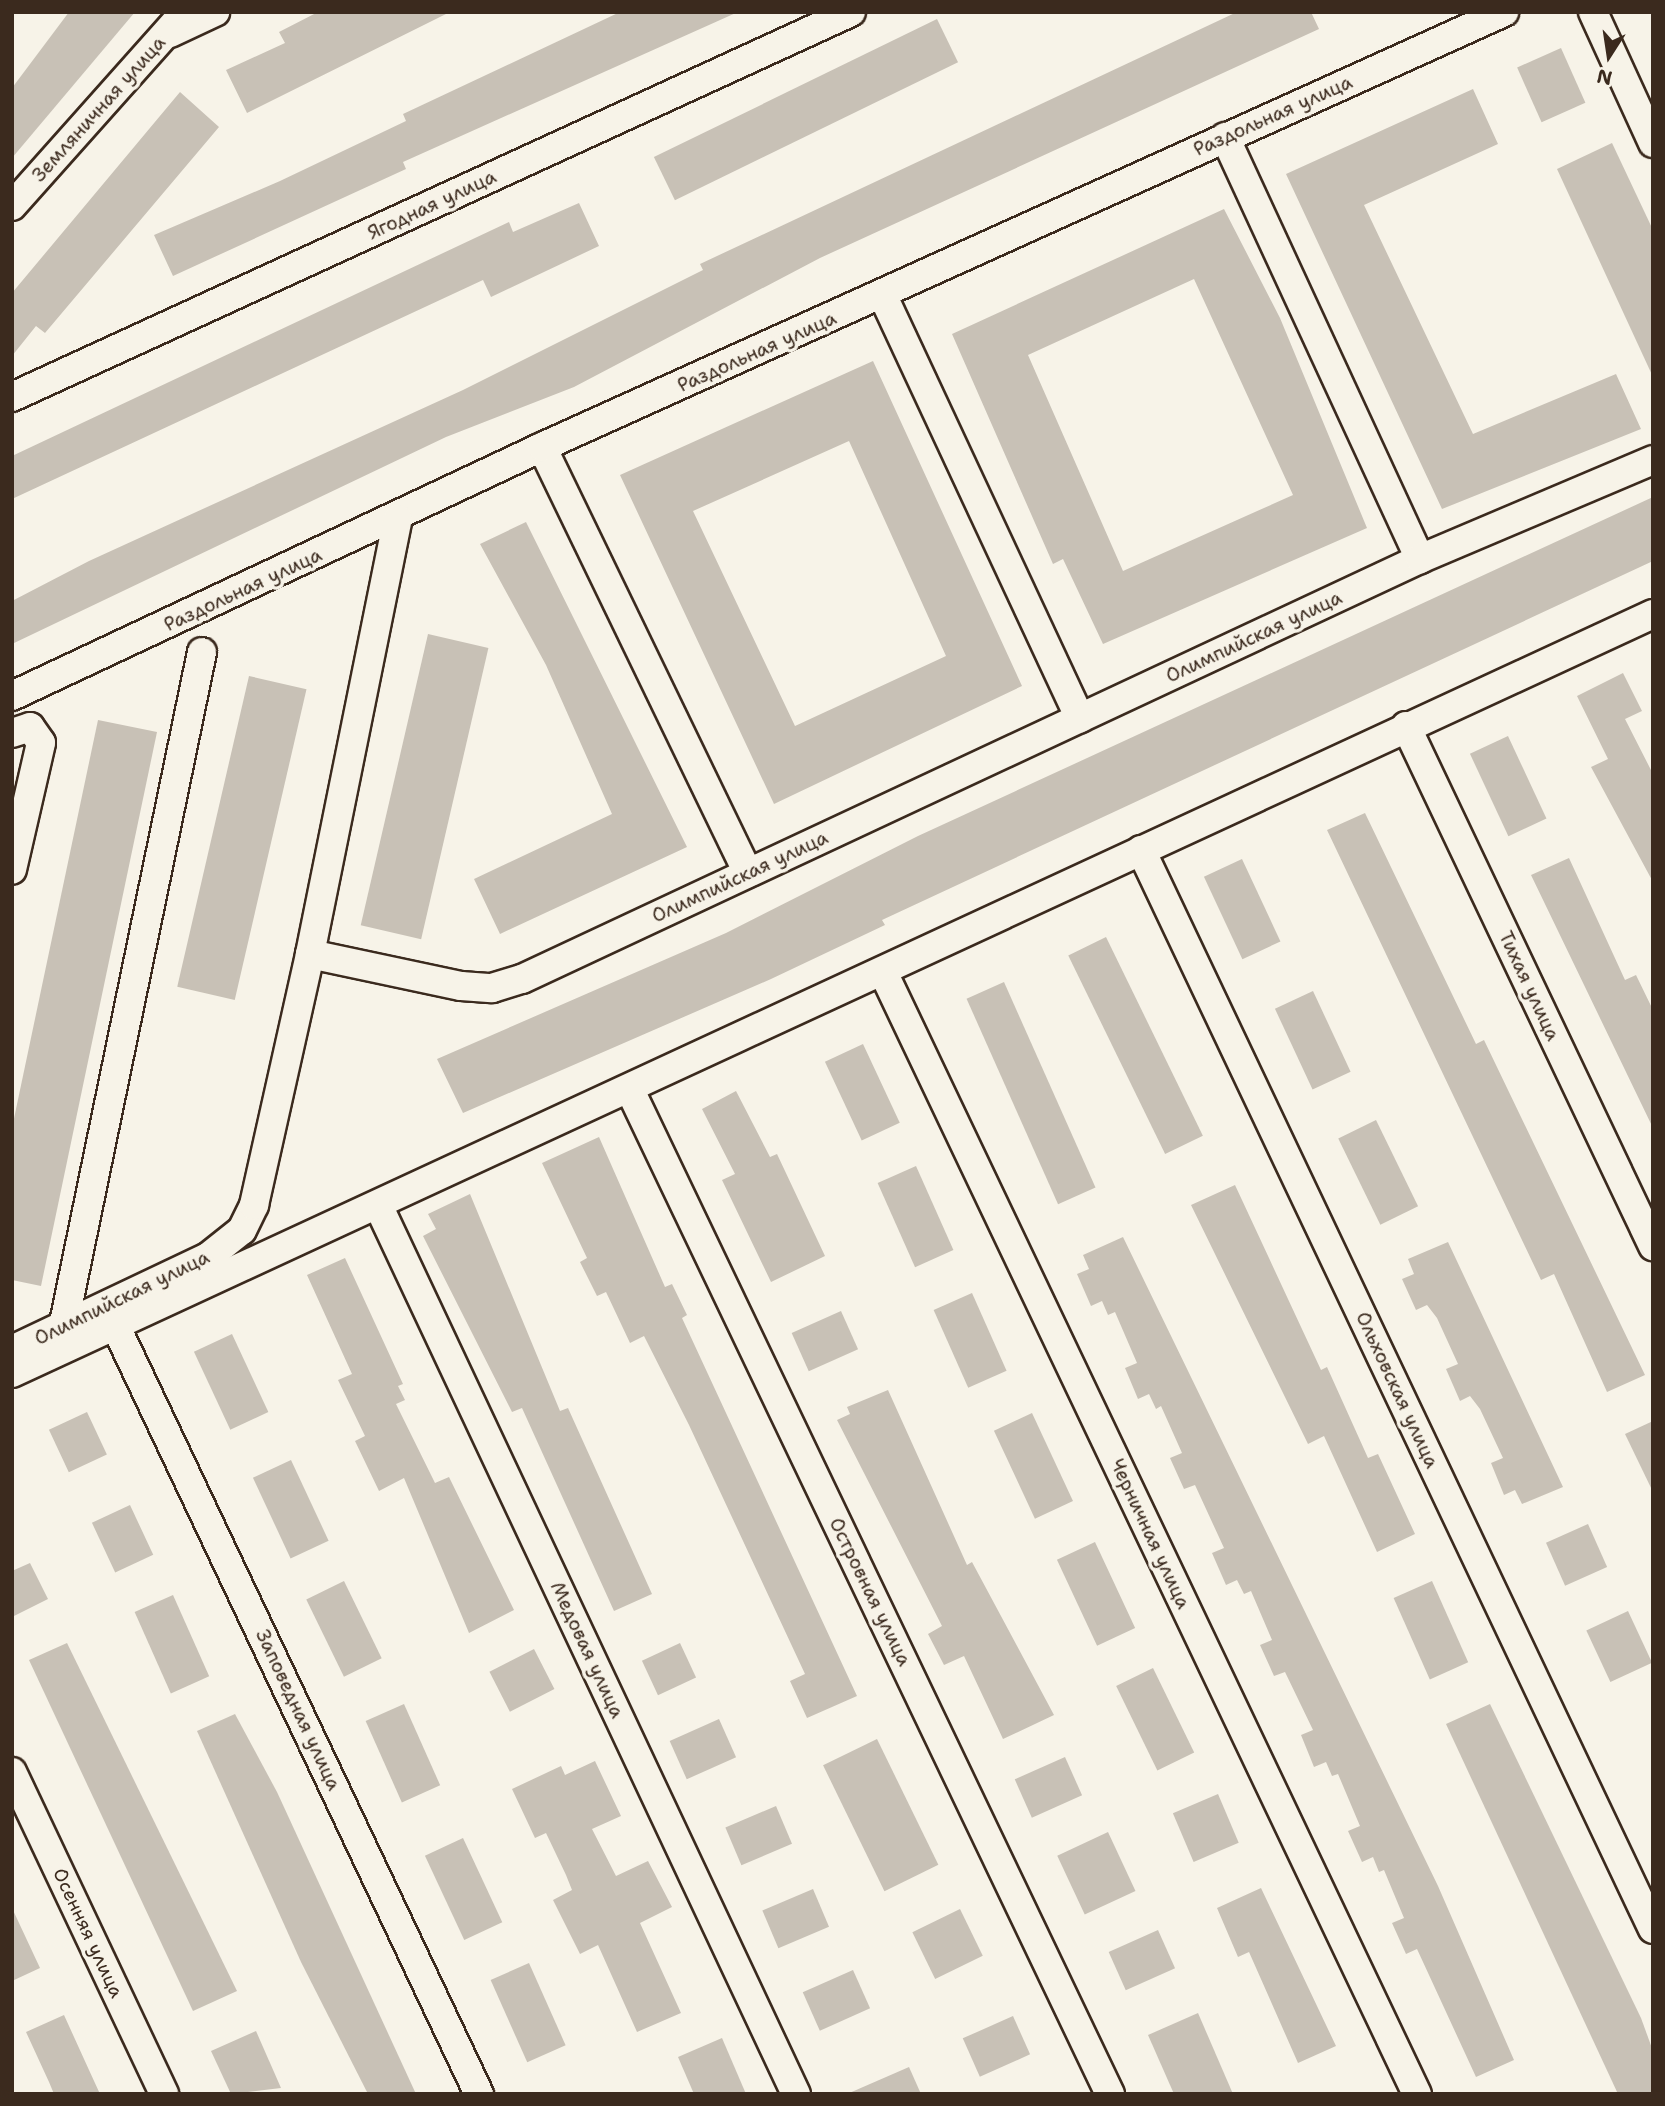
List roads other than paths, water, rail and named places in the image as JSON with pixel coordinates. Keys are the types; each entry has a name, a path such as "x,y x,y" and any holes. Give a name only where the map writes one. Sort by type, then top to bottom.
{"street":[{"name":"Земляничная улица","path":"12,206 185,12"},
{"path":"164,36 215,12"},
{"name":"Ягодная улица","path":"12,397 851,12"},
{"name":"Раздольная улица","path":"12,696 398,519 542,447 883,296 1225,137 1504,12"},
{"path":"1594,12 1653,143"},
{"path":"1225,137 1420,559"},
{"path":"883,296 1080,718"},
{"path":"542,447 748,873"},
{"name":"Олимпийская улица","path":"12,1350 208,1257 242,1230 254,1205 310,954 492,988 748,873 1420,559 1653,460"},
{"path":"310,954 398,519"},
{"name":"Олимпийская улица","path":"12,1373 884,974 1140,850 1653,614"},
{"path":"63,1328 202,652"},
{"name":"Тихая улица","path":"1406,726 1653,1246"},
{"path":"12,733 30,727 41,743 12,870"},
{"name":"Ольховская улица","path":"1140,850 1653,1929"},
{"name":"Черничная улица","path":"884,974 1417,2094"},
{"name":"Островная улица","path":"630,1090 1110,2094"},
{"name":"Медовая улица","path":"379,1207 796,2094"},
{"name":"Заповедная улица","path":"116,1327 479,2094"},
{"name":"Осенняя улица","path":"12,1772 164,2094"}]}
